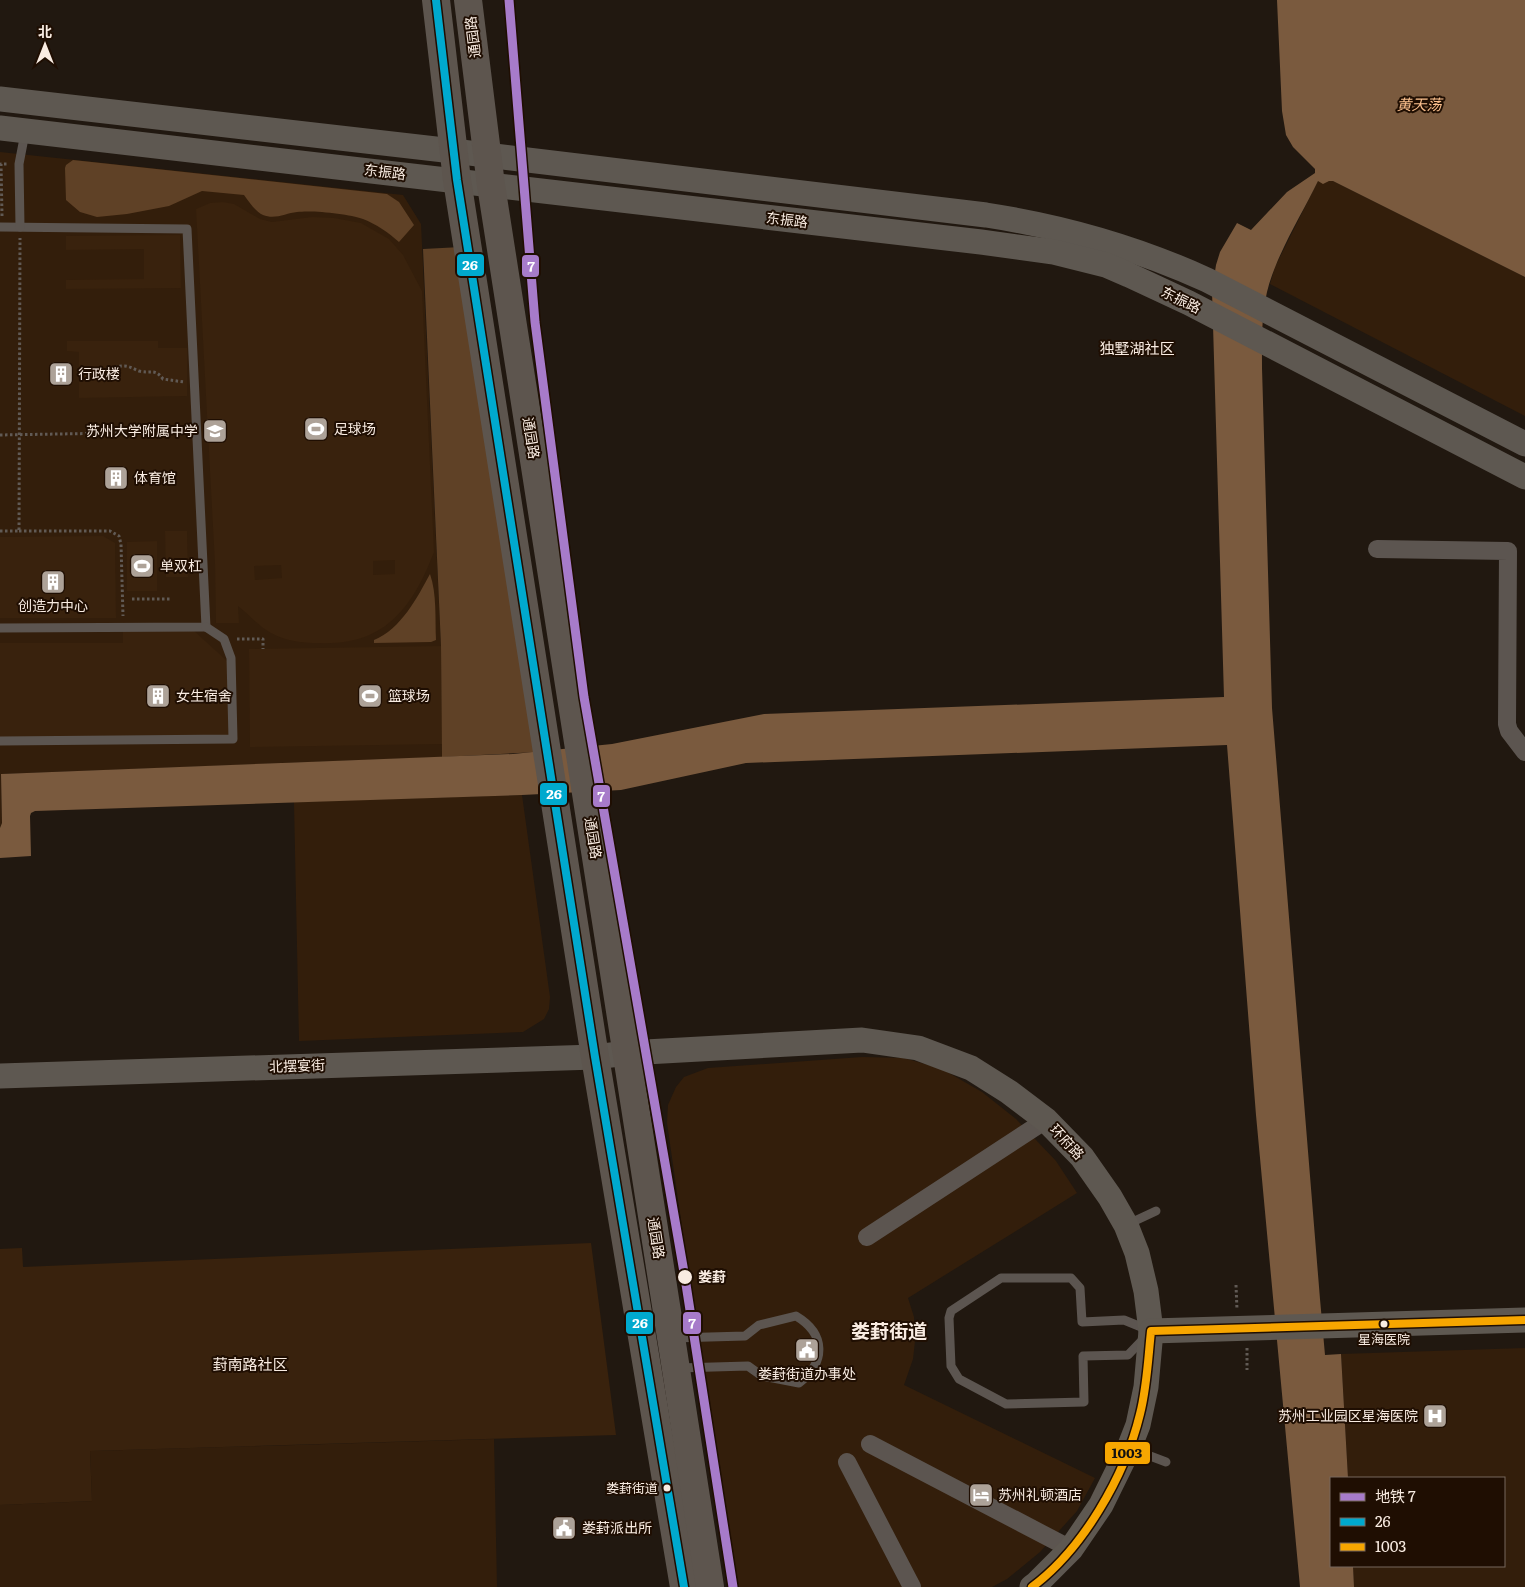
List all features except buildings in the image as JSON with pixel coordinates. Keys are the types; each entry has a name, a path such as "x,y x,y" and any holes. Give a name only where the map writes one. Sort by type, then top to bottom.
{"main road":[{"path":"436,0 457,180 545,746 684,1587"},
{"name":"通园路","path":"468,0 491,186 710,1587"},
{"name":"东振路","path":"0,98 454,150 487,156 978,214 1060,228 1132,249 1168,262 1523,439"},
{"name":"东振路","path":"0,128 457,180 491,186 1054,252 1106,265 1129,274 1209,313 1515,472"},
{"name":"环府路","path":"595,1056 862,1040 918,1048 971,1068 1009,1092 1046,1120 1082,1157 1110,1197 1126,1225 1137,1253 1146,1291 1151,1332 1146,1387 1138,1425 1101,1505 1071,1548 1032,1587"},
{"name":"北摆宴街","path":"0,1076 595,1056"},
{"path":"1151,1332 1525,1320"}],"street":[{"path":"1515,472 1523,439"},
{"path":"1377,550 1508,551 1507,724 1509,731 1525,752"},
{"path":"867,1237 1046,1120"},
{"path":"870,1444 1071,1548"},
{"path":"847,1462 912,1587"}],"lane":[{"path":"20,228 19,164 26,131"},
{"path":"1,228 187,229 206,627"},
{"path":"0,628 206,627 224,639 231,658 233,739 0,741"},
{"path":"1126,1225 1156,1211"},
{"path":"1002,1278 1071,1278 1080,1288 1082,1322 1124,1320 1151,1332 1128,1355 1082,1356 1084,1402 1006,1404 959,1378 951,1366 949,1318 951,1311 1002,1278"},
{"path":"671,1338 746,1336 759,1325 796,1316 814,1332 818,1342 819,1354 816,1366 799,1383 762,1376 748,1366 676,1368"},
{"path":"1129,1448 1166,1462"}],"path":[{"path":"1,228 1,164 19,164"},
{"path":"19,531 20,228"},
{"path":"87,379 112,368 124,366 140,371 159,373 163,380 194,383"},
{"path":"0,435 117,433"},
{"path":"0,531 110,531 119,536 121,544 123,628"},
{"path":"132,599 171,599"},
{"path":"224,639 263,638 263,649"}],"shaded area":[{"name":"苏州大学附属中学","path":"0,152 403,195 421,224 441,646 442,757 1,774 2,823 0,828"},
{"path":"73,160 387,194 399,202 414,225 399,242 377,226 357,217 312,212 297,212 276,217 267,216 257,211 244,195 202,191 169,206 127,214 97,217 80,212 66,200 65,168"},
{"path":"1318,181 1333,181 1525,277 1525,416 1270,284 1275,267"},
{"path":"223,202 234,204 260,219 272,222 312,217 334,218 361,223 389,239 403,255 422,291 434,552 416,591 405,607 393,620 378,631 361,638 342,642 319,643 288,640 277,636 258,624 238,606 239,623 216,623 215,564 196,209 210,203","holes":["395,560 395,574 373,575 373,561","281,565 282,578 255,580 254,566"]},
{"path":"180,235 181,288 66,289 66,280 144,279 144,249 66,250 66,236"},
{"path":"461,247 538,752 442,757 441,646 423,249"},
{"path":"67,341 158,341 158,348 187,348 187,396 79,398 79,352 67,351"},
{"path":"165,531 187,531 188,577 166,577"},
{"name":"创造力中心","path":"103,536 115,543 116,618 0,618 0,537"},
{"name":"单双杠","path":"157,541 157,591 127,591 127,542"},
{"path":"430,574 435,598 436,640 431,642 374,643 374,640 384,635 400,621 420,593"},
{"path":"123,630 193,630 227,661 229,736 0,738 0,643 123,643"},
{"path":"441,646 442,744 250,747 249,649"},
{"path":"522,795 550,997 549,1009 544,1019 523,1032 299,1041 294,802"},
{"path":"862,1057 904,1058 942,1069 982,1092 1016,1119 1056,1161 1077,1193 908,1298 914,1317 915,1341 913,1359 904,1385 1095,1478 1077,1511 1040,1552 1007,1579 992,1587 736,1587 667,1123 668,1105 676,1087 684,1077 708,1068"},
{"path":"591,1243 616,1435 90,1451 92,1501 0,1505 0,1249 22,1248 23,1267"},
{"name":"苏州工业园区星海医院","path":"1525,1348 1525,1587 1354,1587 1353,1567 1505,1567 1505,1477 1348,1477 1341,1354"},
{"path":"494,1439 497,1587 0,1587 0,1505 92,1501 90,1451"}],"water":[{"name":"黄天荡","path":"1277,0 1525,0 1525,277 1333,181 1323,184 1318,181 1276,264 1267,292 1264,311 1262,368 1272,708 1325,1355 1341,1354 1348,1477 1330,1477 1330,1567 1353,1567 1354,1587 1300,1587 1256,1115 1227,745 746,763 621,790 35,811 30,816 31,856 0,858 0,828 2,823 1,774 513,754 612,744 764,714 1224,697 1212,291 1220,252 1237,223 1251,230 1287,192 1315,173 1315,169 1293,147 1286,135 1282,111"}],"metro line":[{"name":"7","path":"509,0 535,322 584,697 685,1278 733,1587"}],"transit line":[{"name":"26","path":"436,0 457,180 595,1057 684,1587"},
{"name":"1003","path":"1032,1587 1051,1571 1085,1532 1113,1486 1124,1462 1140,1414 1147,1373 1151,1331 1525,1320"}],"place":[{"name":"行政楼","path":"61,374"},
{"name":"足球场","path":"316,429"},
{"name":"苏州大学附属中学","path":"215,431"},
{"name":"体育馆","path":"116,478"},
{"name":"单双杠","path":"142,566"},
{"name":"创造力中心","path":"53,582"},
{"name":"女生宿舍","path":"158,696"},
{"name":"篮球场","path":"370,696"},
{"name":"娄葑","path":"685,1277"},
{"name":"星海医院","path":"1384,1324"},
{"name":"娄葑街道办事处","path":"807,1350"},
{"name":"苏州工业园区星海医院","path":"1435,1416"},
{"name":"娄葑街道","path":"667,1488"},
{"name":"苏州礼顿酒店","path":"981,1495"},
{"name":"娄葑派出所","path":"564,1528"}],"district":[{"name":"独墅湖社区","path":"1137,349"},
{"name":"娄葑街道","path":"889,1331"},
{"name":"葑南路社区","path":"250,1365"}]}
